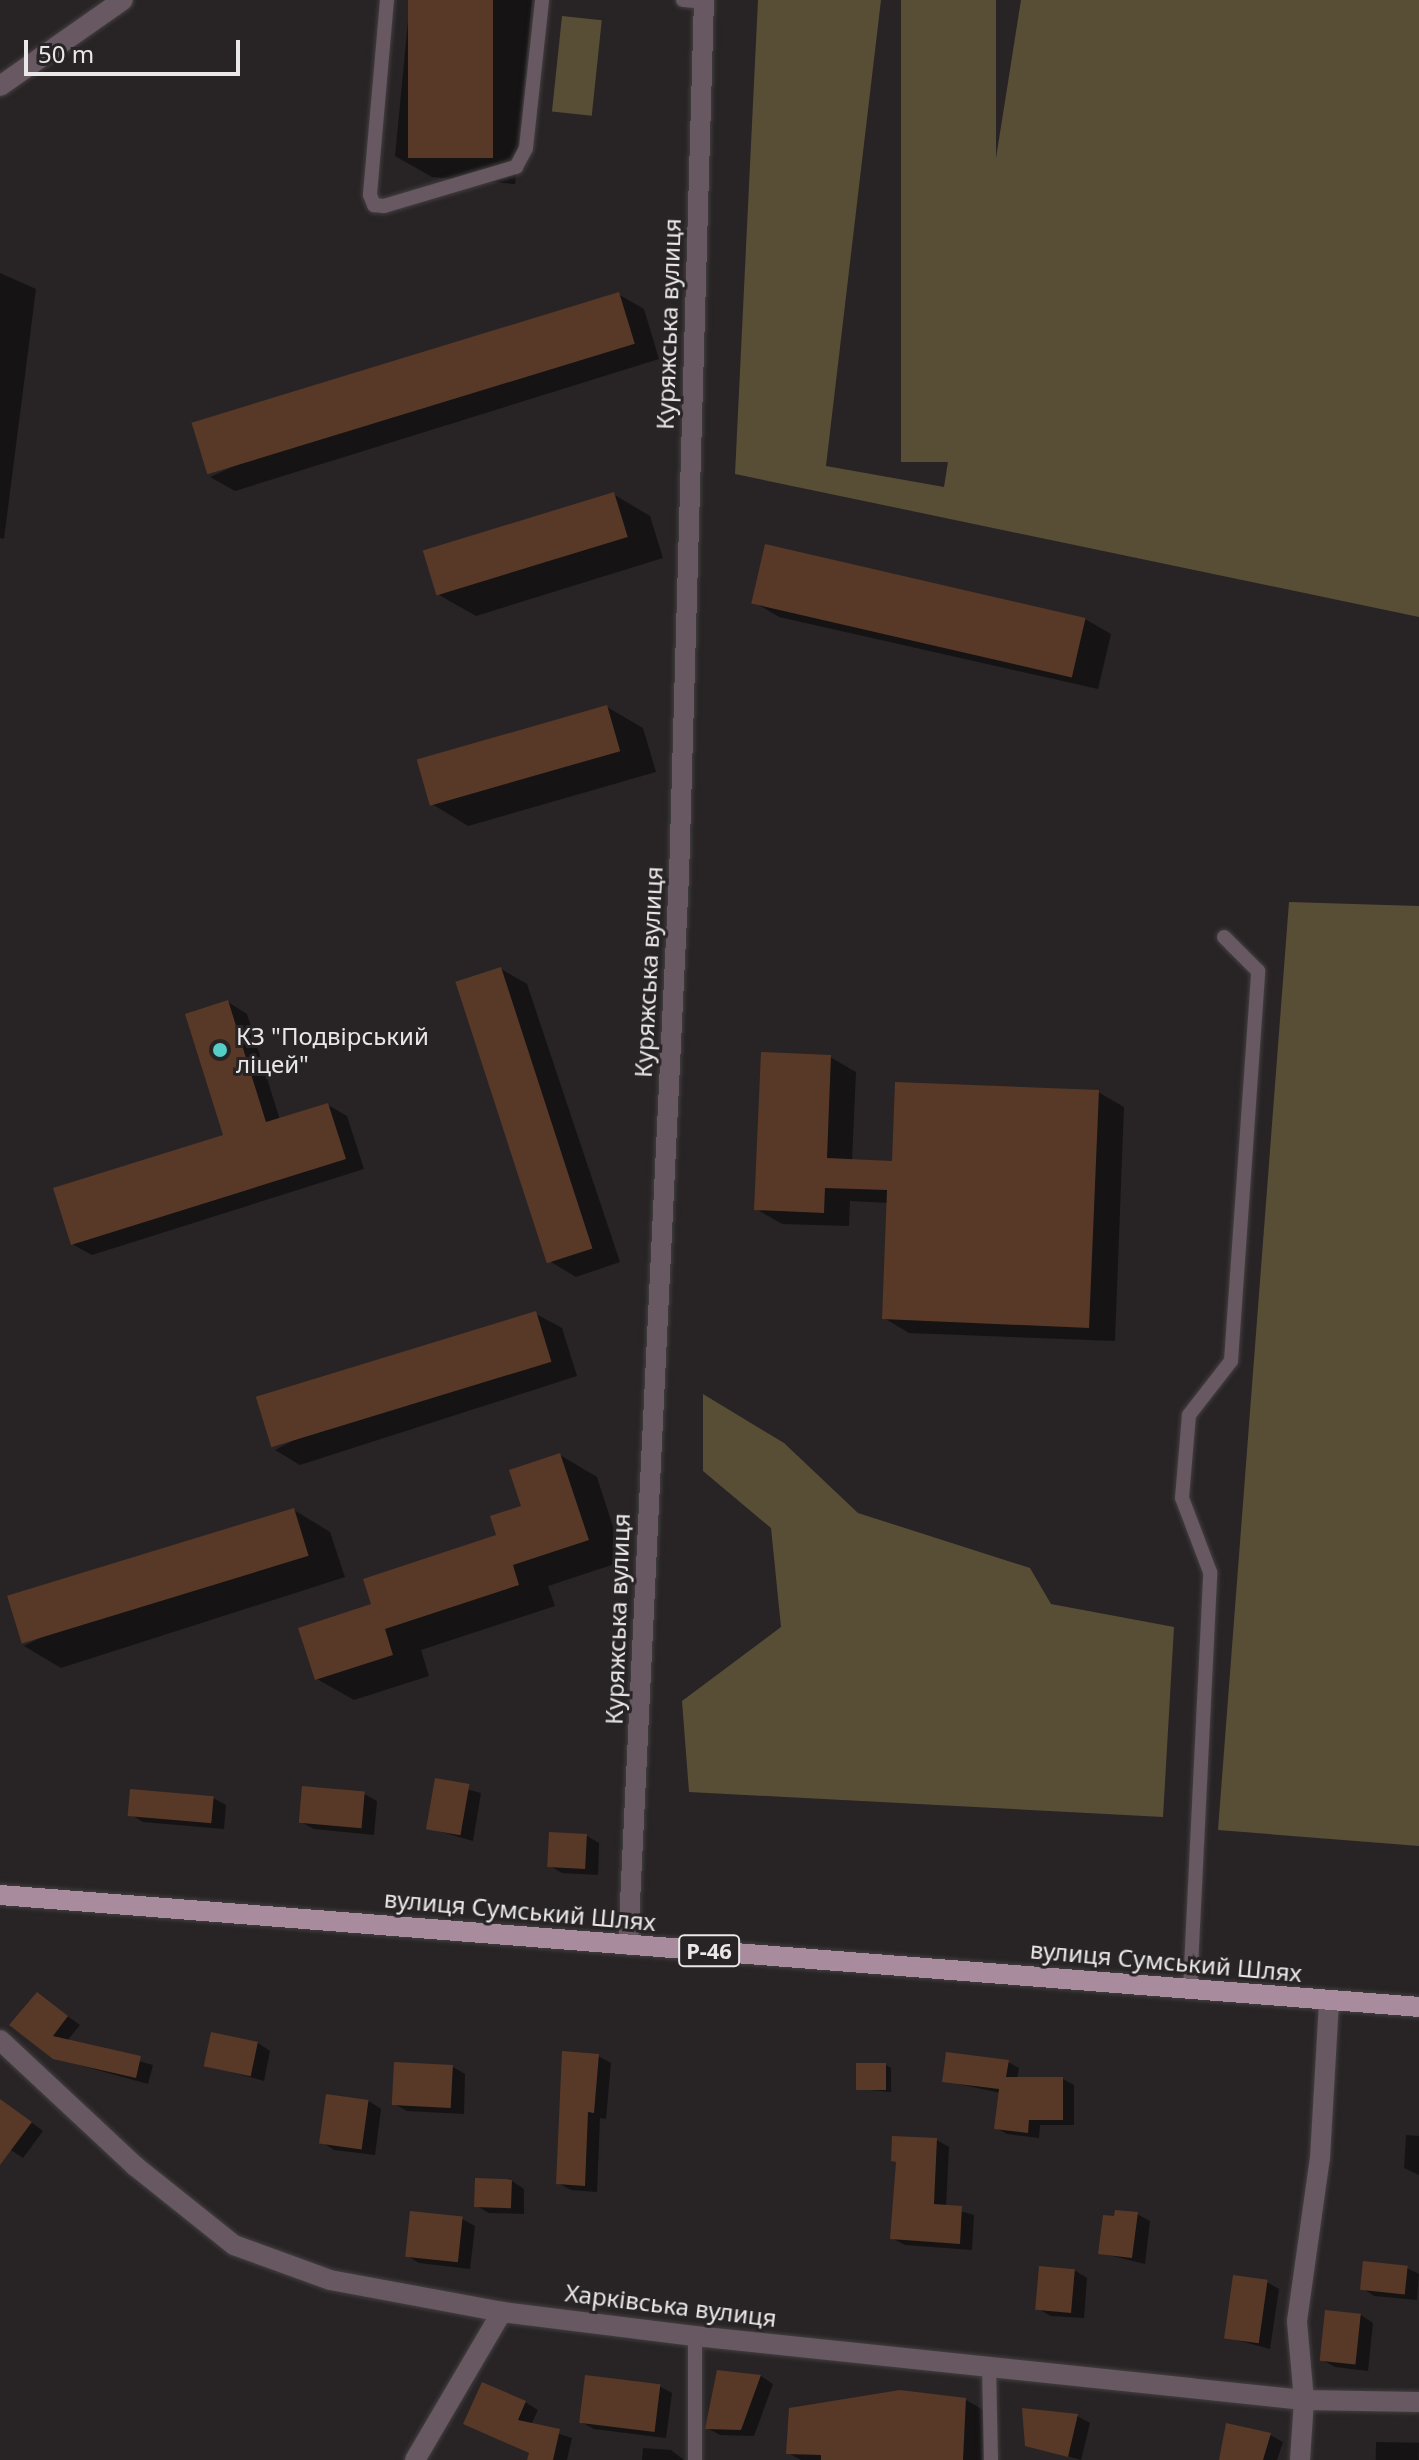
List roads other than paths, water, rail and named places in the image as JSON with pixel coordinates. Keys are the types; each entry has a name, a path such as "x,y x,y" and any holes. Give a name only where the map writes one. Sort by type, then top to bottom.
{"main road":[{"name":"вулиця Сумський Шлях","path":"0,1895 1419,2007"}],"street":[{"path":"0,86 123,0"},
{"name":"Куряжська вулиця","path":"628,1945 679,877 704,1"},
{"path":"1300,2460 1304,2400 1297,2321 1320,2158 1329,2001"},
{"name":"Харківська вулиця","path":"0,2040 135,2166 234,2245 330,2280 502,2312 695,2336 1304,2400 1419,2402"},
{"path":"415,2460 502,2312"}],"lane":[{"path":"387,0 370,195 374,205 384,206 516,167 526,148 542,0"},
{"path":"683,0 704,1"},
{"path":"1190,1988 1210,1572 1182,1498 1189,1415 1231,1361 1258,971 1224,937"},
{"path":"695,2336 695,2460"},
{"path":"989,2365 991,2460"}],"place":[{"name":"КЗ \"Подвірський ліцей\"","path":"220,1050"}]}
